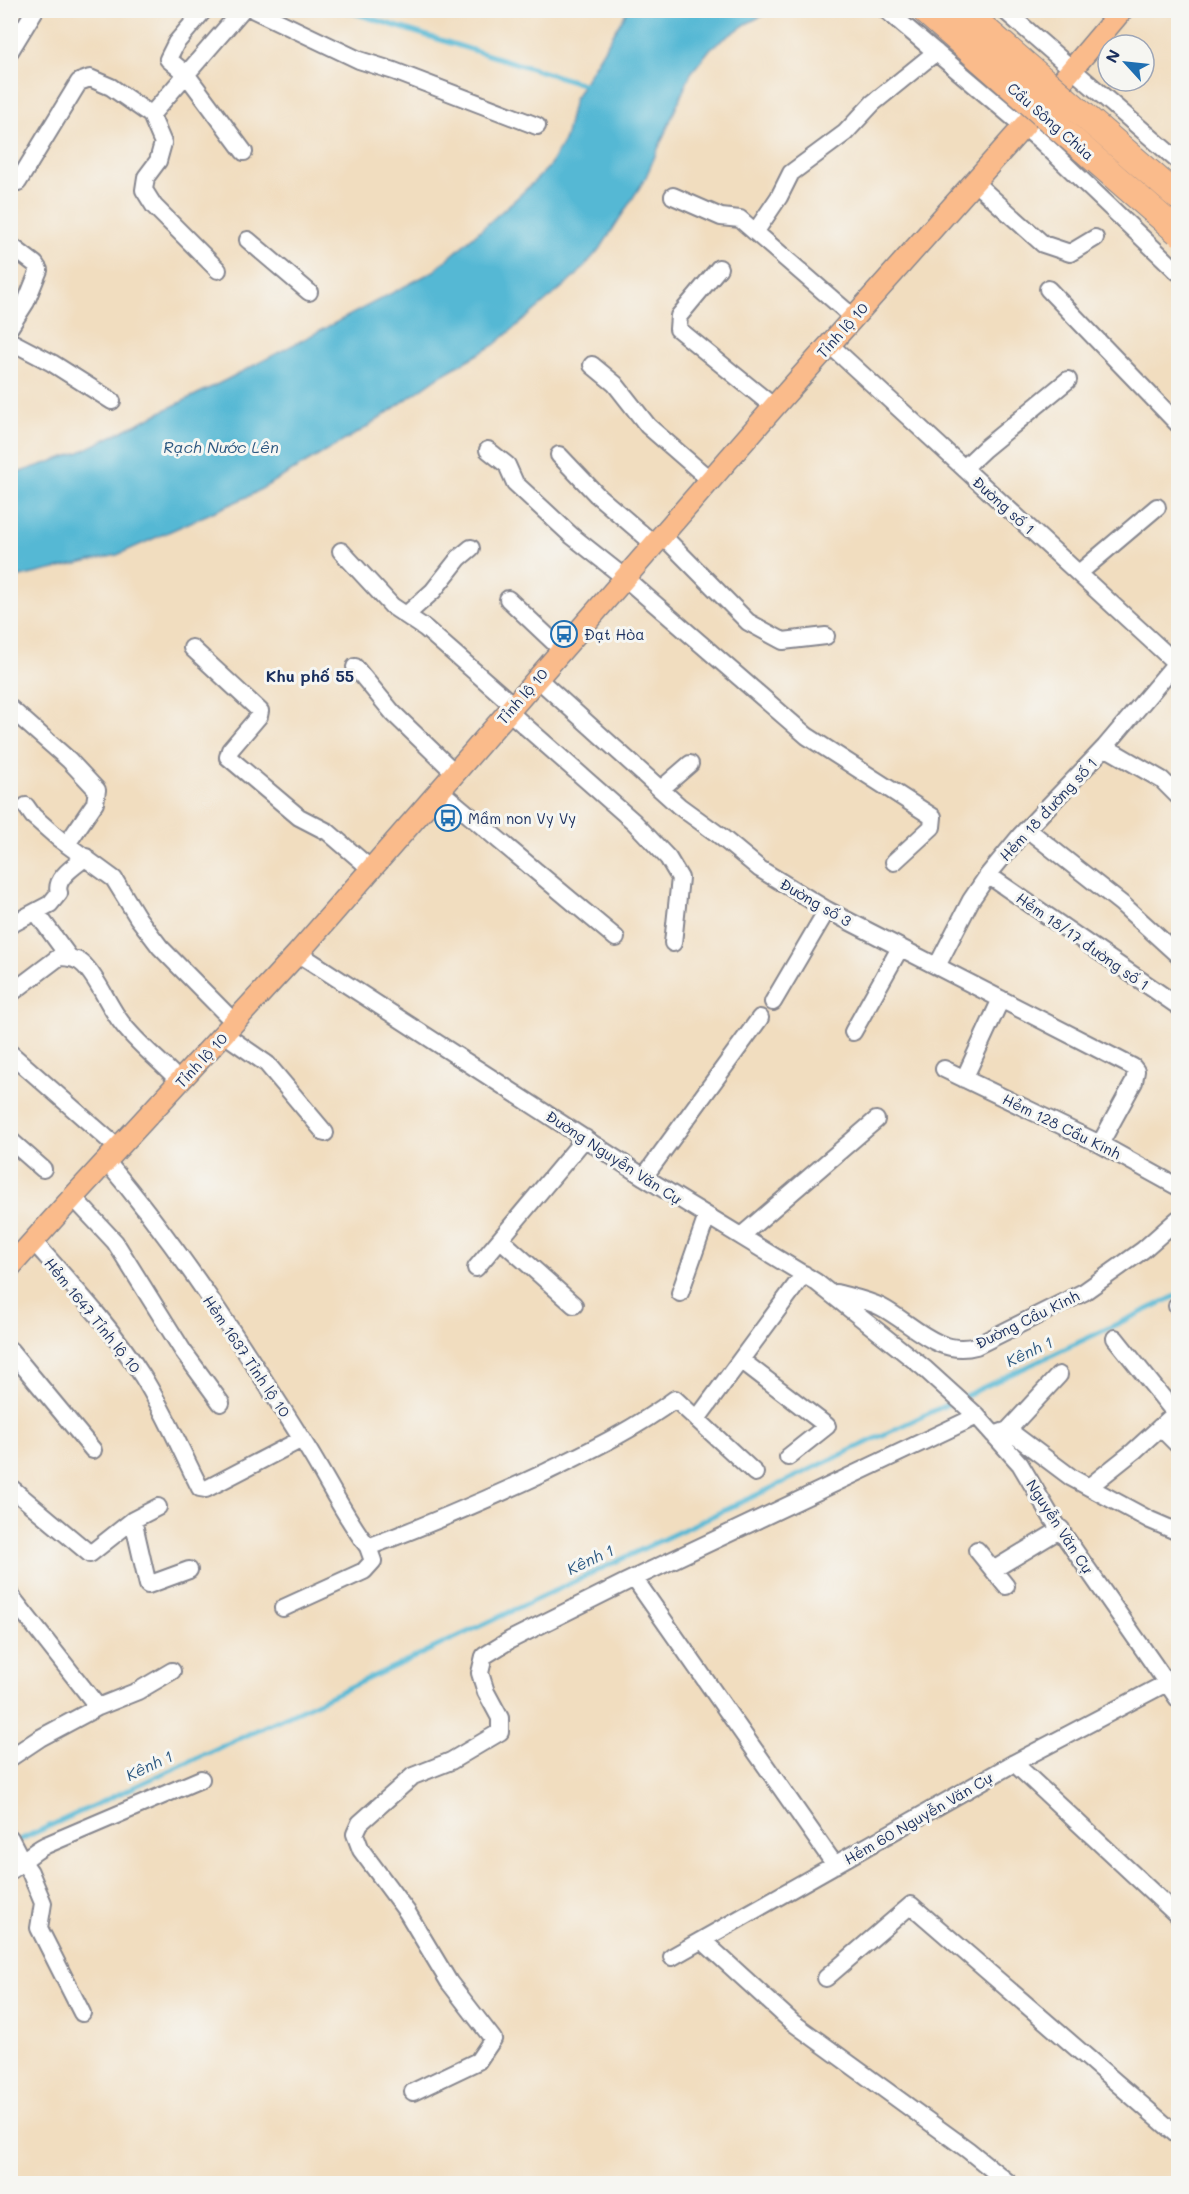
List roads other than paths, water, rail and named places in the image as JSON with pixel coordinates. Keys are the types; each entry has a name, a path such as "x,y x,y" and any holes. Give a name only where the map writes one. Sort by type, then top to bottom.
{"highway":[{"name":"Cầu Sông Chùa","path":"924,10 1179,232"},
{"name":"Cầu Sông Chùa","path":"963,10 1179,197"}],"main road":[{"name":"Tỉnh lộ 10","path":"10,1267 298,953 829,344 1024,126 1122,10"}],"street":[{"path":"204,10 168,56 170,61 186,74 244,152"},
{"path":"151,115 242,10"},
{"path":"254,10 359,60 537,126"},
{"path":"886,10 1024,126 1179,272"},
{"path":"1004,10 1179,161"},
{"path":"10,51 33,11"},
{"path":"756,231 779,197 791,173 845,133 873,103 936,52"},
{"path":"18,182 79,82 90,78 111,87 151,115 163,143 158,161 146,177 144,190 154,206 218,270"},
{"path":"974,182 1043,244 1070,253 1095,238"},
{"path":"673,196 721,217 740,219 853,317"},
{"path":"248,240 309,292"},
{"path":"10,245 35,264 39,270 26,302 10,327"},
{"path":"719,268 679,316 678,329 774,407"},
{"path":"1048,289 1179,424"},
{"path":"10,341 52,363 112,401"},
{"name":"Đường số 1","path":"829,344 1177,664"},
{"path":"592,365 615,384 648,426 710,480"},
{"path":"964,468 1068,380"},
{"path":"488,450 507,465 515,483 572,536 625,578 807,736 933,817 932,827 894,862"},
{"path":"559,455 597,495 658,539 748,622 783,640 826,636"},
{"path":"1079,573 1157,507"},
{"path":"406,615 433,591 459,558 471,548"},
{"path":"341,551 392,606 425,628 634,822 668,858 680,878 673,943"},
{"path":"508,598 562,650"},
{"path":"192,648 260,711 259,716 230,750 228,757 299,817 328,832 371,868"},
{"name":"Hẻm 18 đường số 1","path":"937,966 971,900 988,875 1177,664"},
{"path":"354,667 393,713 455,773"},
{"name":"Đường số 3","path":"537,678 661,789 759,869 828,910 1133,1067 1136,1071 1134,1082 1100,1144"},
{"path":"10,708 69,760 97,790 95,803 67,844"},
{"path":"1105,747 1162,780 1179,796"},
{"path":"661,789 672,782 690,764"},
{"path":"440,790 616,938"},
{"path":"26,806 33,816 114,879 138,918 160,947 230,1029 267,1065 325,1133"},
{"path":"1027,829 1122,904 1179,955"},
{"path":"12,923 36,912 56,899 60,879 86,857"},
{"name":"Hẻm 18/17 đường số 1","path":"988,875 1179,1006"},
{"path":"773,1002 828,910"},
{"path":"36,912 69,957 84,965 120,1022 141,1046 163,1063 180,1082"},
{"path":"853,1032 900,948"},
{"name":"Đường Nguyễn Văn Cự","path":"298,953 644,1177 830,1291 924,1368"},
{"path":"13,988 59,957 69,957"},
{"path":"964,1078 1001,999"},
{"path":"644,1177 760,1018"},
{"name":"Hẻm 1637 Tỉnh lộ 10","path":"10,1053 112,1155 302,1439 370,1554"},
{"name":"Hẻm 128 Cầu Kinh","path":"944,1069 1100,1144 1179,1187"},
{"path":"741,1236 876,1120"},
{"path":"476,1268 585,1138"},
{"path":"10,1140 43,1169"},
{"path":"73,1197 115,1242 183,1351 221,1403"},
{"path":"680,1293 707,1216"},
{"name":"Đường Cầu Kinh","path":"830,1291 879,1307 940,1345 965,1349 976,1346 1084,1292 1143,1250 1179,1219"},
{"path":"501,1240 574,1305"},
{"name":"Hẻm 1647 Tỉnh lộ 10","path":"33,1241 119,1342 138,1370 200,1488 206,1489 302,1439"},
{"path":"696,1419 804,1274"},
{"path":"1090,1486 1134,1451 1177,1412 1115,1338"},
{"path":"10,1350 93,1450"},
{"path":"741,1360 826,1426 788,1457"},
{"name":"Nguyễn Văn Cự","path":"924,1368 977,1416 1001,1432 1061,1529 1173,1680 1179,1699"},
{"path":"1059,1375 1001,1432 1072,1478 1179,1533"},
{"path":"283,1608 364,1571 370,1554 570,1460 646,1421 675,1399 755,1473"},
{"path":"413,2092 478,2061 493,2040 449,1982 407,1912 361,1850 355,1834 360,1823 413,1776 451,1761 500,1732 500,1718 486,1692 480,1673 484,1656 510,1640 634,1578 977,1416"},
{"path":"1160,1427 1179,1444"},
{"path":"10,1486 90,1554 133,1520 158,1507"},
{"path":"133,1520 148,1584 189,1570"},
{"path":"993,1570 1061,1529"},
{"path":"977,1550 1006,1587"},
{"path":"634,1578 835,1865"},
{"path":"10,1595 98,1707"},
{"path":"10,1758 40,1738 98,1707 138,1691 172,1671"},
{"name":"Hẻm 60 Nguyễn Văn Cự","path":"672,1957 1014,1763 1173,1680"},
{"path":"1014,1763 1179,1916"},
{"path":"18,1864 46,1845 201,1779"},
{"path":"10,1838 18,1864 30,1872 43,1903 39,1928 82,2013"},
{"path":"826,1978 911,1905 1179,2136"},
{"path":"702,1941 792,2022 968,2150 1010,2184"}],"water":[{"name":"Rạch Nước Lên","path":"627,11 771,11 746,24 711,48 691,73 645,179 602,246 577,275 494,345 440,376 364,429 251,495 117,555 11,579 11,475 80,452 226,380 434,271 548,168 565,139 574,99"}],"waterway":[{"path":"344,10 589,86"},
{"name":"Kênh 1","path":"15,1842 417,1656 1178,1295"}],"place":[{"name":"Đạt Hòa","path":"564,634"},
{"name":"Mầm non Vy Vy","path":"448,818"}],"district":[{"name":"Khu phố 55","path":"310,675"}]}
